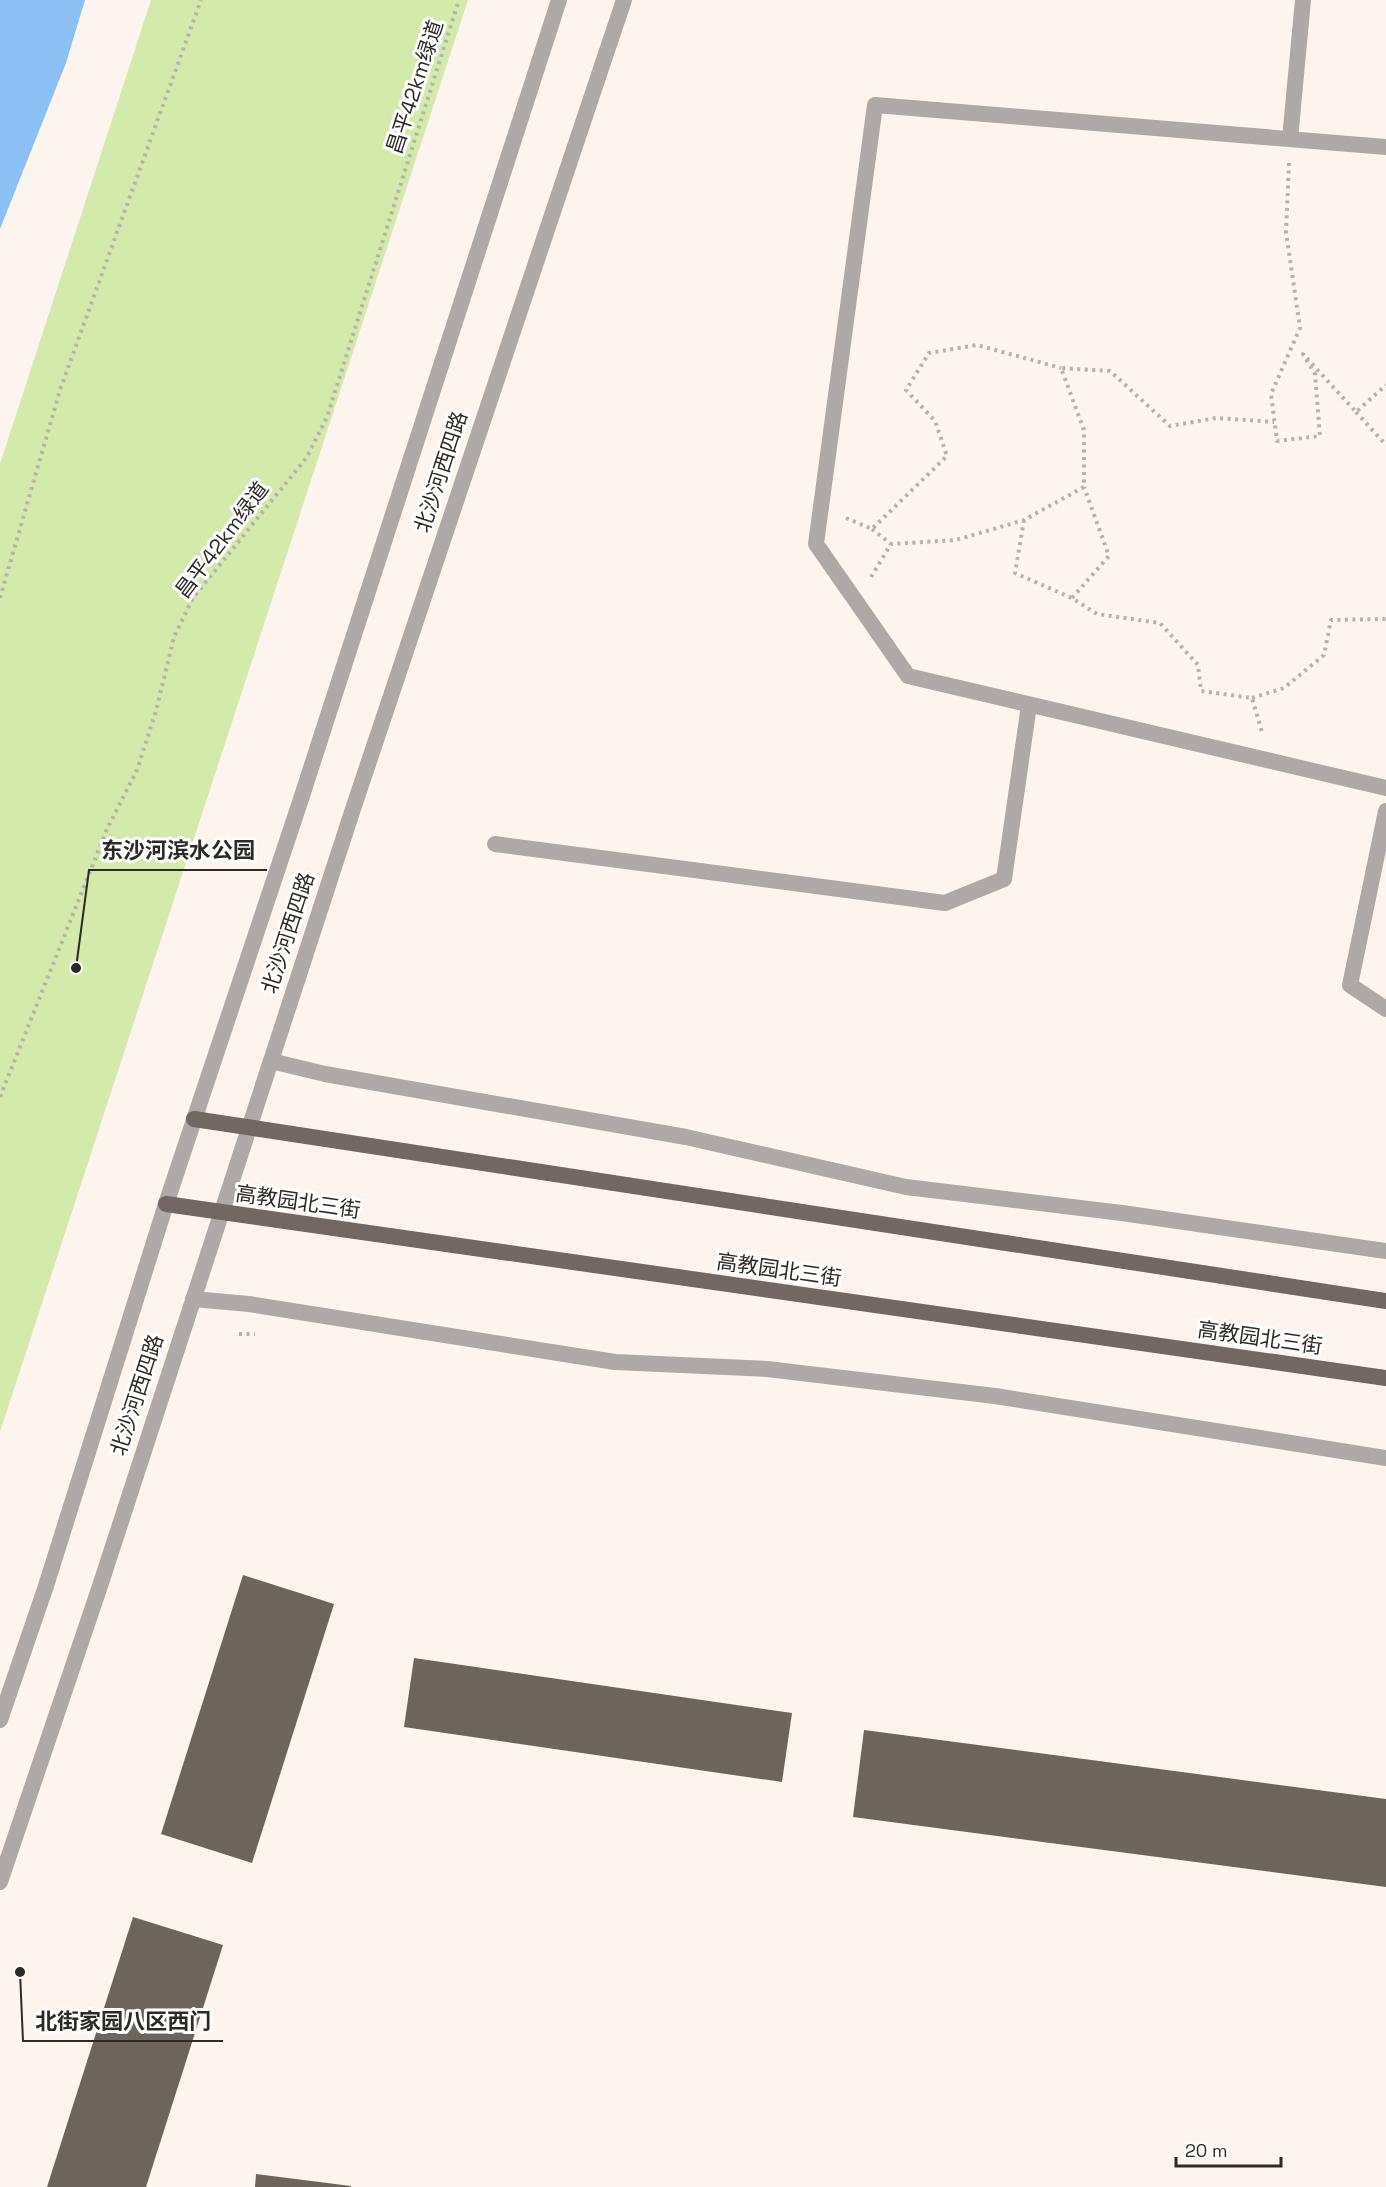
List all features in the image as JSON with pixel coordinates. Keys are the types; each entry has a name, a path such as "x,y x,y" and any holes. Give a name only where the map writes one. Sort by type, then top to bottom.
{"main road":[{"path":"194,1119 1386,1301"},
{"name":"高教园北三街","path":"166,1204 221,1214 1386,1378"}],"street":[{"name":"北沙河西四路","path":"0,1720 45,1589 166,1204 305,788 560,0"},
{"name":"北沙河西四路","path":"0,1882 347,826 624,0"},
{"path":"1290,139 1303,0"},
{"path":"1386,147 875,105 816,544 908,676 1386,788"},
{"path":"495,844 945,903 1004,879 1029,705"},
{"path":"1386,811 1350,985 1386,1009"},
{"path":"271,1061 337,1076 687,1137 906,1187 1122,1213 1386,1251"},
{"path":"193,1299 249,1304 615,1362 767,1369 995,1396 1386,1458"}],"path":[{"path":"0,598 60,390 201,0"},
{"name":"昌平42km绿道","path":"0,1097 107,829 137,770 156,711 174,637 193,598 307,457 327,417 459,0"},
{"path":"1290,139 1286,232 1300,328 1271,394 1277,441 1320,436 1315,374 1303,354 1386,445"},
{"path":"872,529 947,456 935,421 906,390 929,353 977,345 1061,368 1110,371 1170,426 1216,418 1274,422"},
{"path":"1061,368 1084,429 1084,487 1109,556 1072,598"},
{"path":"1356,412 1386,385"},
{"path":"820,507 872,529 891,544 956,540 1024,520 1084,487"},
{"path":"1024,520 1015,573 1072,598 1097,614 1160,623 1198,665 1200,691 1252,698 1284,688 1324,655 1331,620 1386,619"},
{"path":"856,602 891,544"},
{"path":"1252,698 1271,761"}],"green space":[{"path":"151,0 468,0 0,1432 0,464"}],"water":[{"path":"0,0 85,0 66,63 0,229"}],"building":[{"path":"243,1575 334,1604 252,1863 161,1834"},
{"path":"414,1658 792,1713 782,1782 404,1727"},
{"path":"864,1730 1386,1799 1386,1887 853,1817"},
{"path":"133,1917 223,1945 146,2187 47,2187"},
{"path":"256,2174 351,2186 351,2187 255,2187"}],"place":[{"name":"东沙河滨水公园","path":"76,968"},
{"name":"北街家园八区西门","path":"20,1972"}]}
